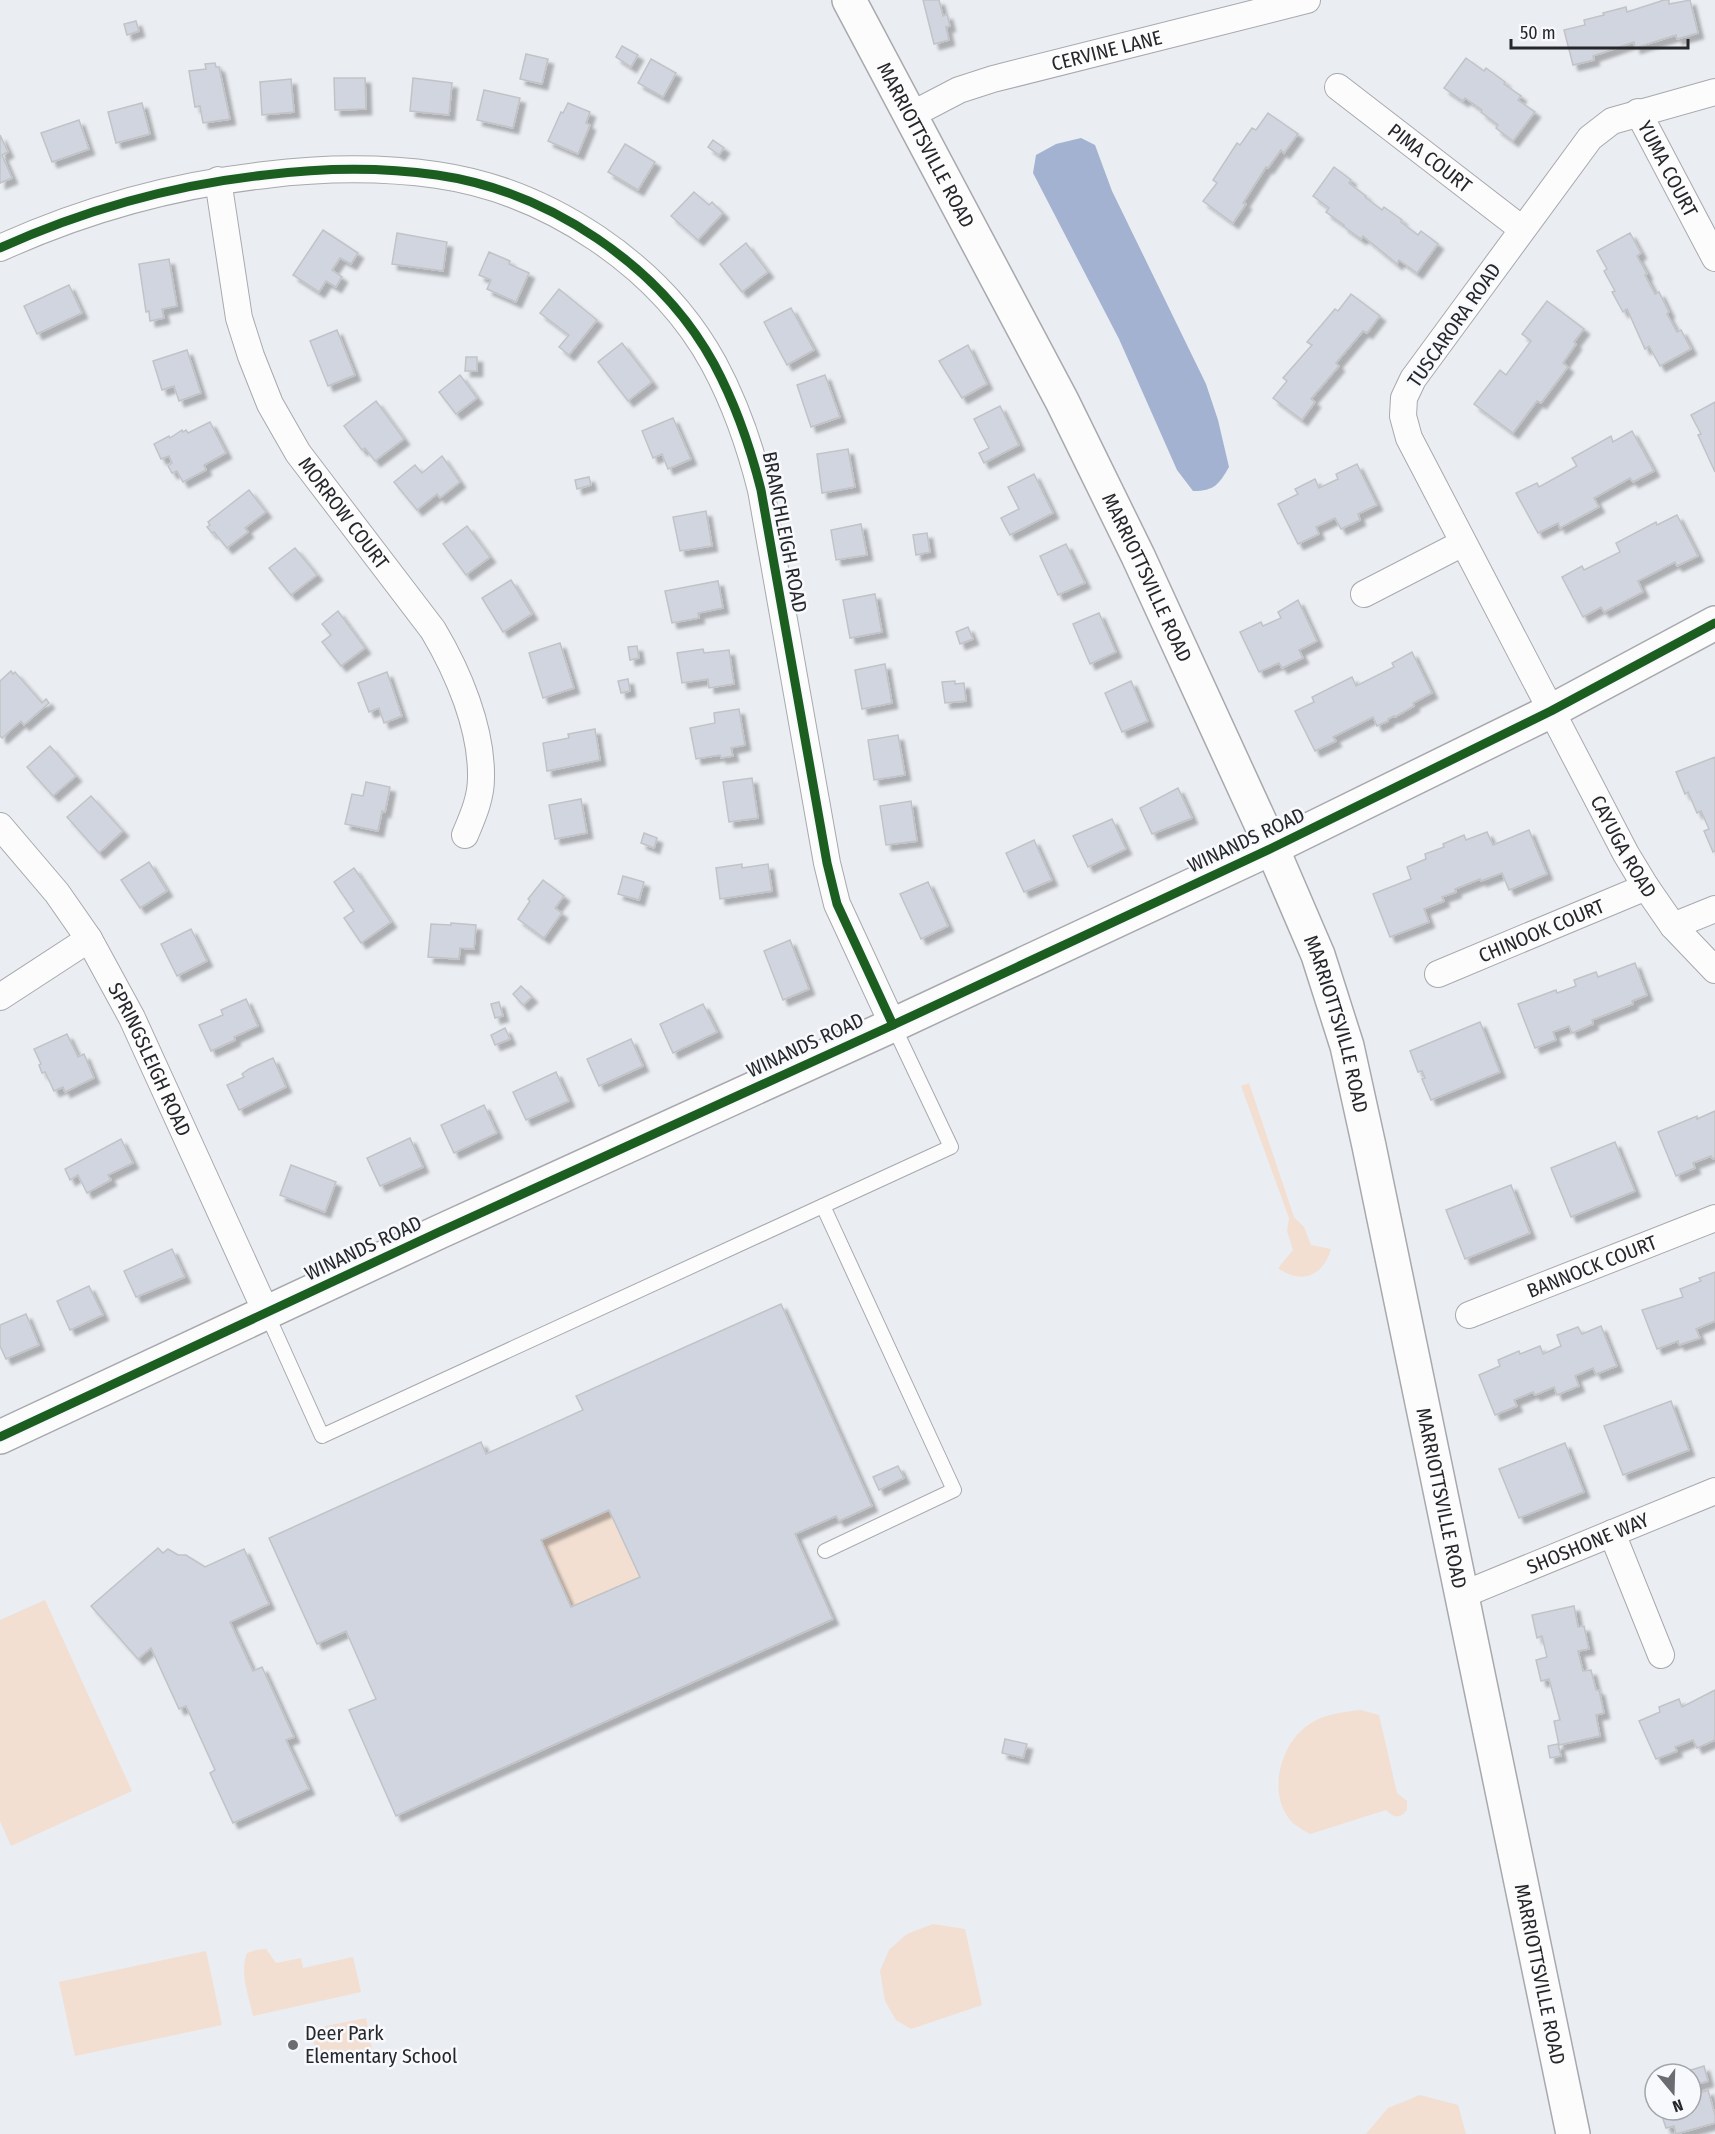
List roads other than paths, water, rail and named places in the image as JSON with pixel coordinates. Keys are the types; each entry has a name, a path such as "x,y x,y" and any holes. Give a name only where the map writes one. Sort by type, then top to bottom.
{"main road":[{"name":"MARRIOTTSVILLE ROAD","path":"849,0 1067,411 1138,556 1272,848 1318,955 1347,1046 1573,2134"},
{"name":"WINANDS ROAD","path":"0,1437 1272,848 1551,711 1715,623"}],"street":[{"name":"CERVINE LANE","path":"910,115 959,90 993,79 1307,0"},
{"name":"PIMA COURT","path":"1338,87 1522,229"},
{"name":"TUSCARORA ROAD","path":"1551,711 1409,438 1403,416 1404,398 1413,379 1590,138 1612,121 1715,92"},
{"name":"YUMA COURT","path":"1638,112 1715,258"},
{"name":"BRANCHLEIGH ROAD","path":"0,248 86,214 160,192 218,180 310,170 381,170 438,175 490,187 541,205 581,227 624,259 659,291 687,324 713,362 734,404 750,446 761,490 832,883 841,913 893,1025"},
{"name":"MORROW COURT","path":"218,180 239,318 270,404 298,453 433,630 451,660 467,700 478,748 481,778 477,808 465,835"},
{"path":"1364,594 1463,543"},
{"name":"CAYUGA ROAD","path":"1551,711 1626,854 1646,887 1674,926 1715,970"},
{"name":"SPRINGSLEIGH ROAD","path":"0,826 57,893 89,939 132,1018 267,1314"},
{"name":"CHINOOK COURT","path":"1438,974 1646,887"},
{"path":"1674,926 1715,909"},
{"path":"0,997 89,939"},
{"name":"BANNOCK COURT","path":"1469,1315 1715,1218"},
{"name":"SHOSHONE WAY","path":"1462,1595 1715,1491"},
{"path":"1612,1533 1661,1655"}],"lane":[{"path":"267,1314 322,1436 951,1147 893,1025"},
{"path":"823,1206 954,1490 825,1551"}],"water":[{"path":"1081,138 1095,145 1112,191 1206,384 1218,420 1229,467 1216,485 1206,490 1193,491 1177,470 1119,339 1033,173 1036,155 1056,144"}],"place":[{"name":"Deer Park Elementary School","path":"293,2045"}]}
